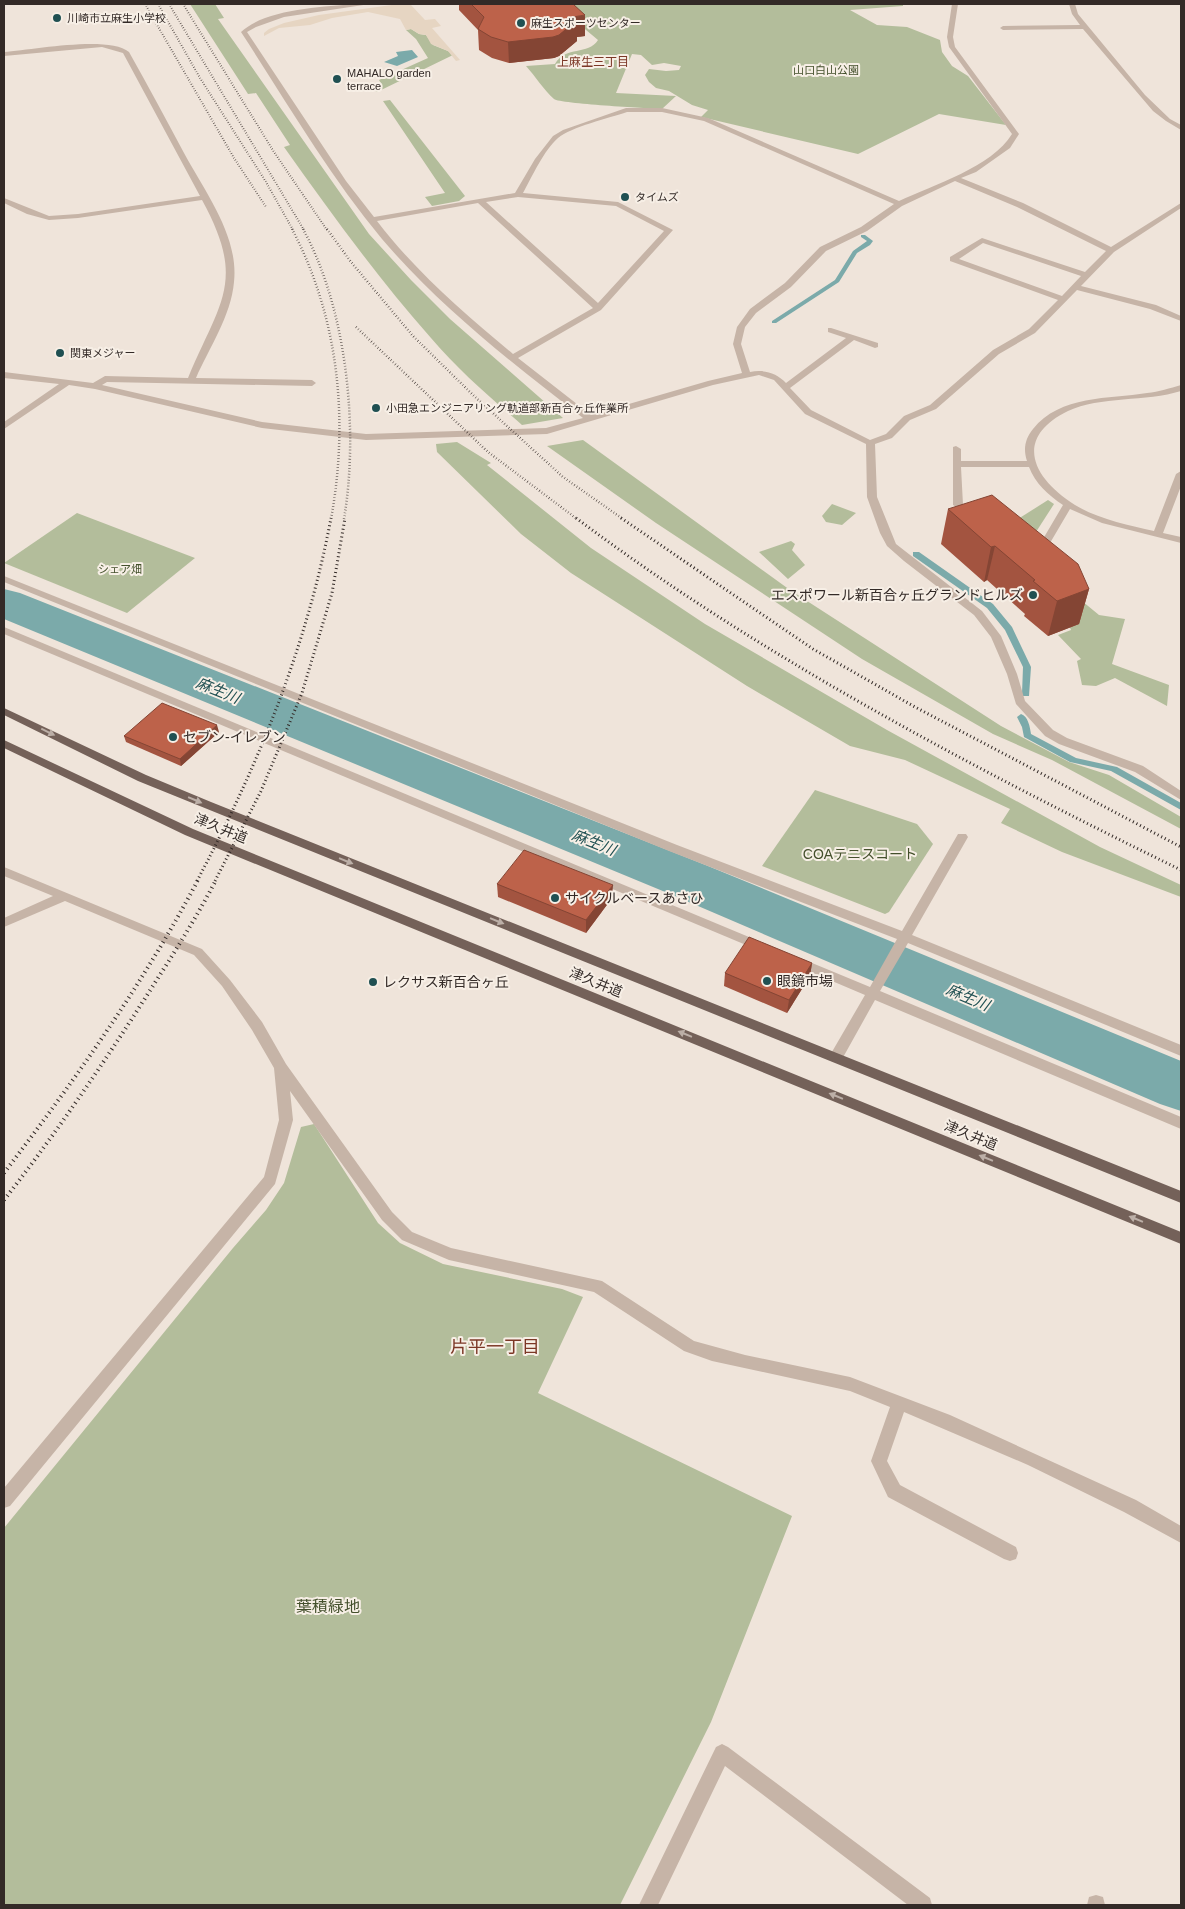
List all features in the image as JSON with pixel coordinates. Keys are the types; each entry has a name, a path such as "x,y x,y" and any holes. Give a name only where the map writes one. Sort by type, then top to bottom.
{"main road":[{"name":"津久井道","path":"4,711 142,778 207,805 1181,1197"},
{"name":"津久井道","path":"4,744 189,832 1181,1238"}],"street":[{"path":"367,4 266,19 249,27 244,32 343,182 409,264 512,358 590,419"},
{"path":"746,374 737,344 741,327 753,311 788,285 823,249 864,229 899,204 956,180 973,170 1008,147 1016,134 952,46 950,37 955,4"},
{"path":"1072,4 1075,14 1085,27 1155,110 1169,123 1181,128"},
{"path":"1003,28 1085,27"},
{"path":"4,54 102,45 118,48 126,52 205,197 225,236 230,253 229,292 221,316 191,380"},
{"path":"518,195 539,159 555,137 565,131 626,110 662,110 706,119 899,204"},
{"path":"956,180 1020,205 1111,250"},
{"path":"372,220 518,195 618,204 669,230 598,308 512,358"},
{"path":"4,200 49,218 78,216 205,197"},
{"path":"480,201 598,308"},
{"path":"4,376 96,386 262,424 346,436 418,437 547,431 746,374 760,372 777,378 787,386 808,412 870,443 889,436 907,418 934,407 996,352 1032,331 1111,250 1181,205"},
{"path":"1063,299 953,259 982,240 1085,275"},
{"path":"1076,287 1153,307 1181,319"},
{"path":"831,330 875,345"},
{"path":"787,386 853,337"},
{"path":"96,386 105,379 312,383"},
{"path":"4,426 68,382"},
{"path":"1181,388 1162,394 1113,399 1068,408 1051,417 1036,430 1031,441 1029,453 1040,481 1053,494 1068,504 1098,520 1181,540"},
{"path":"870,443 872,497 884,533 892,546 906,559 978,613 996,636 1012,674 1020,702 1028,712 1043,727 1063,741 1139,769 1181,796"},
{"path":"956,449 958,505"},
{"path":"957,464 1033,464"},
{"path":"1158,534 1181,474"},
{"path":"1033,545 1047,540 1068,504"},
{"path":"4,579 664,844 852,915 902,942 1181,1050"},
{"path":"4,630 777,953 876,988 1181,1123"},
{"path":"836,1057 962,837"},
{"path":"4,871 198,952 231,990 257,1026 281,1068 387,1216 407,1236 449,1254 597,1286 689,1346 712,1354 850,1384 900,1403 944,1420 1034,1460 1130,1506 1181,1535"},
{"path":"4,923 63,897"},
{"path":"4,1500 270,1180 286,1120 281,1068"},
{"path":"900,1403 879,1461 894,1491 1010,1553"},
{"path":"648,1905 722,1753 923,1905"}],"green space":[{"path":"190,4 215,4 224,18 218,19 369,234 450,319 563,418 522,425 441,350 392,292 319,196 284,147 290,145 256,93 248,94"},
{"name":"山口白山公園","path":"555,4 903,4 903,6 850,10 877,25 907,27 940,40 942,52 952,66 968,76 1006,125 939,114 858,154 701,117 708,110 692,105 669,91 656,88 645,75 649,69 679,70 681,66 664,63 652,65 641,55 632,54 616,93 676,96 662,109 560,101 550,95 526,66 555,64 565,54 589,48 598,40"},
{"path":"411,29 419,34 426,35 433,45 453,55 377,92 369,86 382,85 379,80 428,58 416,39 406,30"},
{"path":"390,100 465,196 459,201 432,206 425,197 445,193 383,101"},
{"path":"583,440 790,590 1001,726 1069,762 1109,775 1181,817 1181,829 1052,760 993,734 862,659 656,523 547,446"},
{"path":"457,442 491,463 487,465 591,548 705,624 887,730 1100,847 1181,885 1181,897 1062,852 1001,823 1010,809 905,760 850,746 747,686 571,573 521,534 437,452 436,444"},
{"path":"1048,500 1054,504 1036,532 1004,528"},
{"path":"832,504 856,513 842,525 826,522 822,516"},
{"name":"シェア畑","path":"77,513 195,558 127,613 4,563"},
{"path":"791,541 795,544 792,550 805,565 788,579 759,552"},
{"path":"1043,569 1099,615 1125,619 1112,664 1169,685 1167,706 1115,678 1096,686 1082,685 1077,661 1081,659 1058,635 1071,630 1057,595"},
{"name":"COAテニスコート","path":"815,790 917,824 933,844 889,912 885,914 762,866"},
{"name":"葉積緑地","path":"314,1124 378,1223 400,1243 443,1264 562,1289 583,1297 538,1393 792,1516 711,1722 620,1905 4,1905 4,1528 266,1210 284,1183 301,1127"}],"shaded area":[{"path":"399,4 419,4 411,5 425,20 435,19 441,26 432,28 460,60 456,61 448,51 431,44 426,35 419,34 411,29 406,30 400,19 368,12 332,18 310,25 279,28 264,36 264,33 269,29 284,23 319,15"}],"water":[{"path":"412,50 418,57 397,66 384,62 398,56 396,52"}],"building":[{"path":"471,4 573,4 585,15 573,17 577,20 559,35 508,42 491,37 478,29 484,17"},
{"path":"992,495 1078,564 1089,589 1057,601 995,546 991,547 948,509"},
{"name":"セブン-イレブン","path":"162,703 217,725 180,759 124,736"},
{"name":"サイクルベースあさひ","path":"524,850 613,885 586,920 497,884"},
{"name":"眼鏡市場","path":"749,937 812,963 789,1000 725,973"}],"waterway":[{"path":"774,322 837,281 855,252 870,241 863,236"},
{"path":"916,554 990,606 1009,629 1027,667 1026,694"},
{"name":"麻生川","path":"4,603 689,880 1181,1087"},
{"path":"1021,717 1026,727 1027,735 1073,760 1114,769 1181,807"}],"railway":[{"path":"145,4 234,158 266,207"},
{"path":"158,4 200,78 266,182 293,230"},
{"path":"169,4 304,230"},
{"path":"183,4 274,152 327,230"},
{"path":"292,229 308,263 320,298 330,334 336,371 339,445 331,519"},
{"path":"303,229 318,261 330,296 346,371 350,447 344,519"},
{"path":"327,229 351,262 413,336 473,395 563,477 623,519"},
{"path":"356,327 488,452 577,519"},
{"path":"197,881 240,794 278,704 309,613 331,518"},
{"path":"215,881 261,791 302,693 332,593 345,518"},
{"path":"576,518 720,618 794,664 870,708 1024,791 1181,870"},
{"path":"621,518 813,649 915,707 1181,847"},
{"path":"4,1173 57,1103 107,1031 177,919 198,880"},
{"path":"4,1200 120,1038 177,948 216,880"}],"place":[{"name":"川崎市立麻生小学校","path":"57,18"},
{"name":"麻生スポーツセンター","path":"521,23"},
{"name":"MAHALO garden terrace","path":"337,79"},
{"name":"タイムズ","path":"625,197"},
{"name":"関東メジャー","path":"60,353"},
{"name":"小田急エンジニアリング軌道部新百合ヶ丘作業所","path":"376,408"},
{"name":"エスポワール新百合ヶ丘グランドヒルズ","path":"1033,595"},
{"name":"セブン-イレブン","path":"173,737"},
{"name":"サイクルベースあさひ","path":"555,898"},
{"name":"眼鏡市場","path":"767,981"},
{"name":"レクサス新百合ヶ丘","path":"373,982"}],"district":[{"name":"上麻生三丁目","path":"593,62"},
{"name":"片平一丁目","path":"495,1347"}]}
